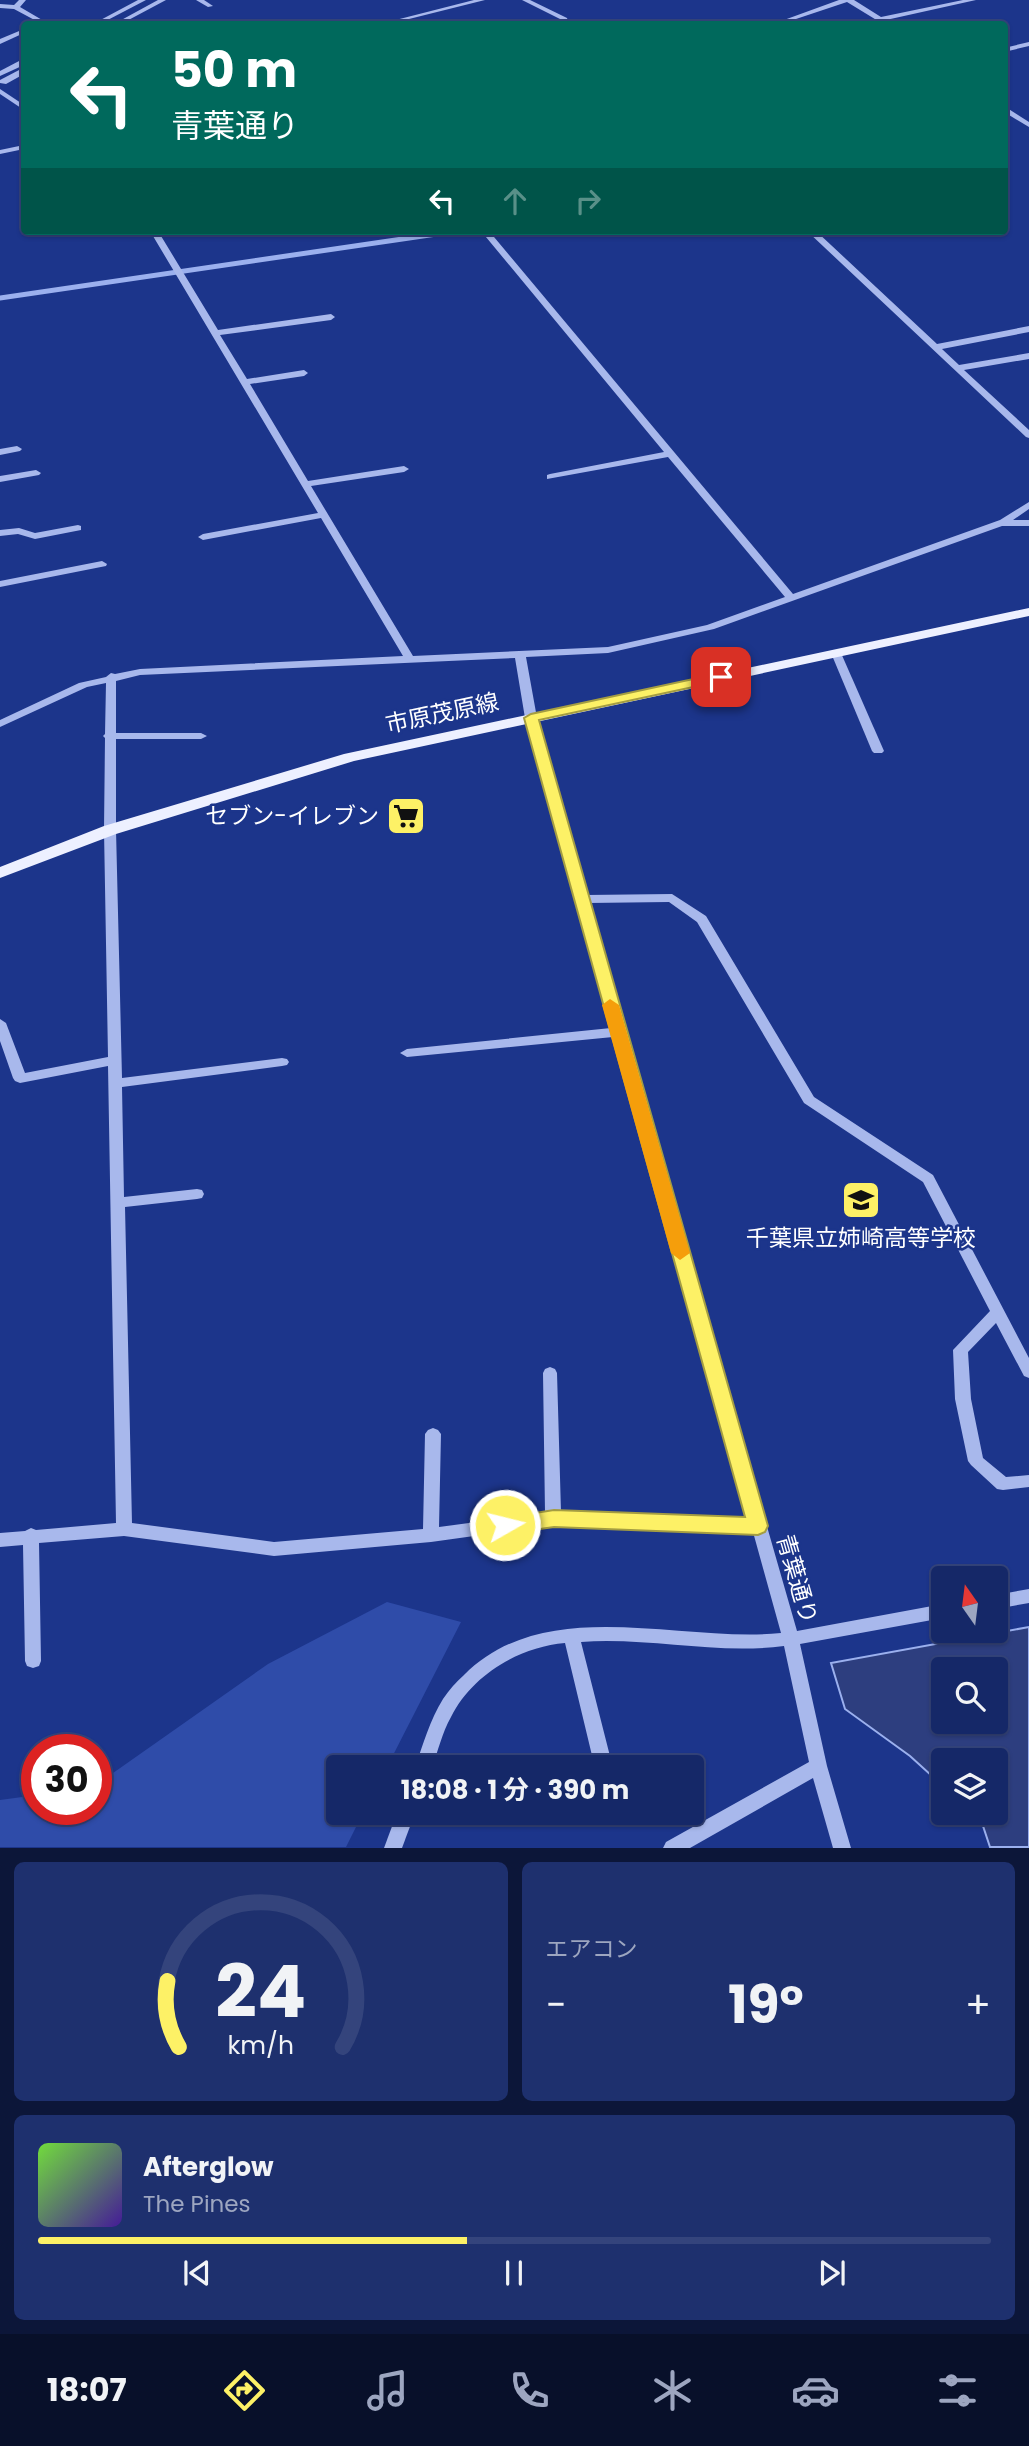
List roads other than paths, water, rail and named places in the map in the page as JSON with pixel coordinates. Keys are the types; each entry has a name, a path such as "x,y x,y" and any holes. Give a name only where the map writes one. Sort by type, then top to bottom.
{"main road":[{"name":"市原茂原線","path":"0,873 110,830 338,760 1029,612"}],"street":[{"path":"16,7 23,0"},
{"path":"102,21 144,0"},
{"path":"123,21 163,0"},
{"path":"199,0 210,6"},
{"path":"395,21 482,0"},
{"path":"525,0 565,21"},
{"path":"785,21 847,0 884,21"},
{"path":"881,19 973,0"},
{"path":"0,6 16,7 40,21"},
{"path":"0,43 21,32"},
{"path":"1008,49 1029,44"},
{"path":"0,74 21,64"},
{"path":"0,84 21,73"},
{"path":"0,91 21,106"},
{"path":"1008,110 1029,125"},
{"path":"1008,117 1017,116"},
{"path":"0,152 21,148"},
{"path":"156,235 410,659"},
{"path":"488,235 792,599"},
{"path":"815,235 1029,435"},
{"path":"215,333 331,317"},
{"path":"936,346 1029,329"},
{"path":"958,368 1029,356"},
{"path":"244,382 304,373"},
{"path":"0,452 17,449"},
{"path":"550,477 669,454"},
{"path":"305,484 404,469"},
{"path":"0,479 36,473"},
{"path":"0,710 4,722 83,685 111,676 202,667 520,656 608,650 710,627 792,599 1003,523 1029,505"},
{"path":"203,537 323,515"},
{"path":"1003,523 1029,523"},
{"path":"0,533 19,531 35,536 78,528"},
{"path":"0,584 102,564"},
{"path":"836,653 878,751"},
{"path":"520,656 531,718"},
{"path":"111,676 110,830 124,1529"},
{"name":"青葉通り","path":"531,718 791,1639 818,1766 842,1847"},
{"path":"109,736 201,736"},
{"path":"582,899 672,898 702,919 809,1100 928,1179 1029,1372"},
{"path":"0,1023 20,1078 114,1060"},
{"path":"407,1053 618,1032"},
{"path":"115,1083 282,1062"},
{"path":"117,1203 197,1194"},
{"path":"998,1312 960,1350 964,1399 976,1461 1003,1484 1029,1481"},
{"path":"550,1373 554,1518"},
{"path":"432,1535 433,1434"},
{"path":"0,1540 32,1535 124,1529 274,1549 432,1535 554,1518 758,1526"},
{"path":"32,1535 33,1661"},
{"path":"1008,1600 1029,1596"},
{"path":"428,1755 453,1697 477,1670 513,1648 571,1635 607,1632 751,1642 791,1639 931,1613"},
{"path":"571,1635 601,1755"},
{"path":"672,1847 818,1766"},
{"path":"393,1847 401,1825"}],"waterway":[{"path":"0,298 430,235"}],"place":[{"name":"セブン-イレブン","path":"406,816"},
{"name":"千葉県立姉崎高等学校","path":"861,1200"}]}
